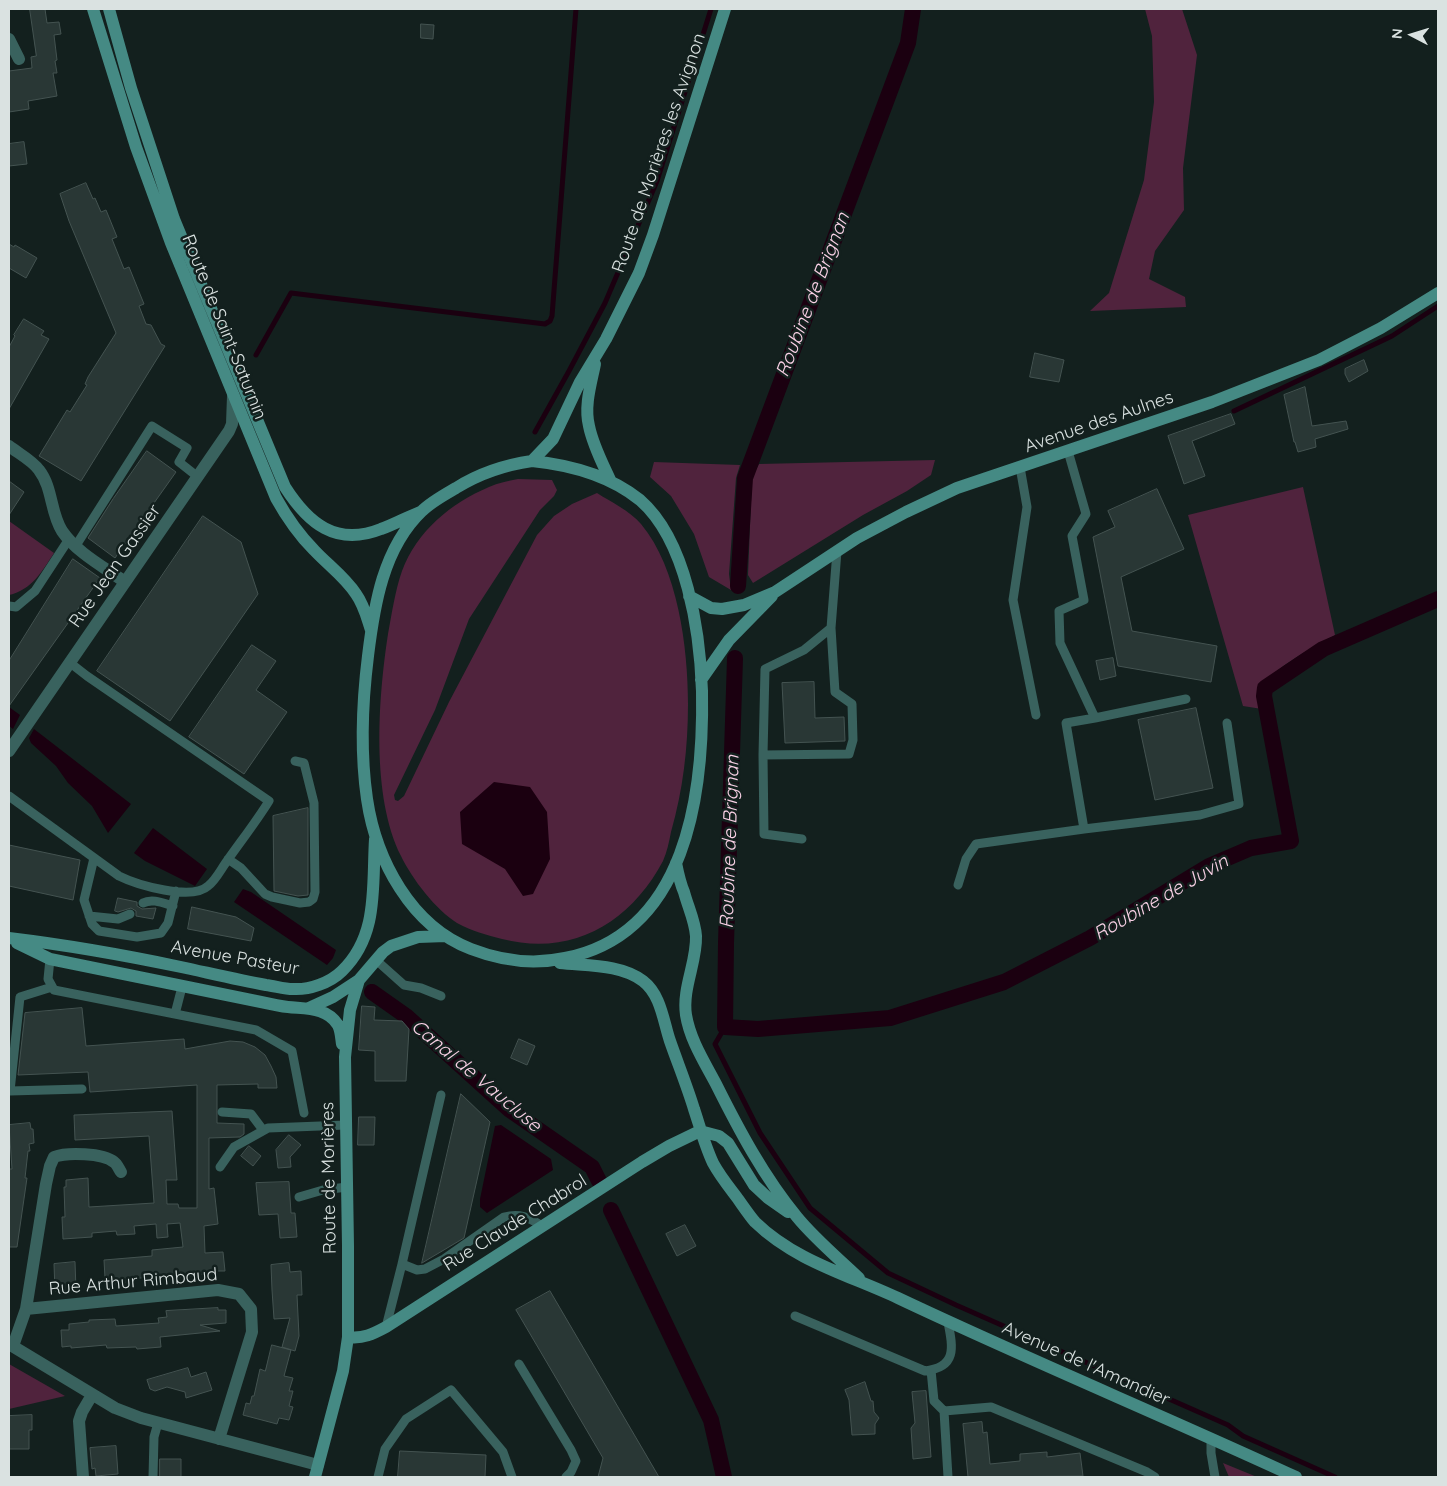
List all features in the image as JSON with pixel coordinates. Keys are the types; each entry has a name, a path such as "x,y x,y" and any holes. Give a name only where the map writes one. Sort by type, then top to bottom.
{"main road":[{"name":"Route de Saint-Saturnin","path":"93,9 155,201 276,498 286,515 313,550 346,581 357,595 371,632"},
{"name":"Route de Saint-Saturnin","path":"109,9 174,219 285,487 296,505 321,527 340,534 354,535 381,530 422,511"},
{"name":"Route de Morières les Avignon","path":"532,461 553,439 580,382 598,355 639,273 653,235 725,9"},
{"name":"Avenue des Aulnes","path":"689,596 701,604 722,609 744,605 775,592 857,538 957,488 1212,402 1319,360 1381,328 1438,293"},
{"path":"598,355 589,395 589,425 611,482"},
{"path":"532,461 564,464 611,482 642,502 668,535 684,573 695,622 701,680 702,717 699,773 687,836 666,884 652,906 635,924 622,934 593,951 550,962 502,959 466,947 446,936 425,920 410,903 389,868 375,838 368,803 362,748 365,684 371,632 378,592 397,544 422,511 444,496 475,477 506,465 532,461"},
{"name":"Avenue des Aulnes","path":"701,680 729,640 775,592"},
{"name":"Avenue Pasteur","path":"9,938 54,943 137,958 249,982 293,989 308,988 321,984 340,973 356,953 368,931 373,896 375,838"},
{"name":"Avenue de l'Amandier","path":"676,863 683,891 694,921 696,936 695,953 687,990 686,1013 689,1028 697,1048 757,1161 778,1193 798,1219 863,1282"},
{"name":"Route de Morières","path":"316,1471 343,1371 348,1338 348,1187 345,1057 350,1010 359,980 391,946 418,937 446,936"},
{"name":"Avenue Pasteur","path":"9,938 50,959 182,987 290,1007 309,1008 335,1021 339,1028 345,1057"},
{"name":"Avenue de l'Amandier","path":"550,962 598,967 629,973 652,989 659,1002 670,1040 695,1110 700,1131 714,1165 754,1221 784,1245 811,1261 863,1282 948,1322 1296,1477"},
{"name":"Avenue Pasteur","path":"309,1008 333,997 359,980"},
{"path":"700,1131 719,1136 728,1143 754,1185 768,1198 798,1219"},
{"name":"Rue Claude Chabrol","path":"348,1338 370,1335 386,1327 669,1146 700,1131"}],"street":[{"path":"9,39 18,59"},
{"name":"Rue Jean Gassier","path":"9,751 210,460 232,424 233,396"},
{"path":"9,446 38,468 46,481 56,518 72,543 125,582"},
{"path":"121,1172 116,1162 101,1156 60,1155 54,1157 46,1184 26,1309 11,1345 115,1408 158,1423 219,1439 316,1471"},
{"name":"Rue Arthur Rimbaud","path":"26,1309 218,1290 239,1294 251,1309 252,1332 219,1439"},
{"path":"83,1477 79,1421 92,1395"}],"lane":[{"path":"9,606 16,607 35,591 72,543 152,426 187,448 179,462 198,477"},
{"path":"1068,451 1086,514 1072,536 1084,600 1058,612 1060,643 1096,718"},
{"path":"1020,467 1027,507 1013,600 1036,715"},
{"path":"763,755 849,754 853,740 852,704 835,692 831,628 837,551"},
{"path":"802,839 764,834 764,669 804,650 831,628"},
{"path":"9,796 119,876 132,883 176,892 190,892 208,887 269,801 69,662"},
{"path":"1084,829 1066,723 1186,699"},
{"path":"958,885 966,859 976,844 1200,815 1240,804 1227,723"},
{"path":"228,859 241,868 265,894 285,901 300,903 309,902 313,899 315,892 314,803 304,763 296,761"},
{"path":"94,858 84,900 92,924 99,930 137,938 161,934 168,923 176,892"},
{"path":"143,903 148,901 173,906"},
{"path":"89,916 118,919 130,914"},
{"path":"50,959 48,979 54,990 256,1030 292,1051 304,1112"},
{"path":"376,960 404,985 421,988 441,996"},
{"path":"52,987 20,997 10,1091 82,1089"},
{"path":"175,1014 182,987"},
{"path":"386,1327 441,1095"},
{"path":"222,1112 251,1114 264,1130"},
{"path":"220,1167 234,1147 268,1128 346,1125"},
{"path":"299,1197 323,1190 348,1187"},
{"path":"402,1264 418,1270 425,1269 444,1259 504,1217 514,1214 522,1215 542,1226"},
{"path":"795,1316 925,1371 938,1369 949,1360 952,1345 948,1322"},
{"path":"519,1364 576,1461 571,1472 566,1477"},
{"path":"931,1370 934,1400 944,1411 948,1477"},
{"path":"378,1477 385,1449 406,1419 451,1390 503,1452 512,1477"},
{"path":"944,1411 991,1407 1155,1477"},
{"path":"153,1477 154,1437 158,1423"},
{"path":"1210,1438 1210,1453 1215,1477"}],"shaded area":[{"path":"1145,9 1182,9 1197,55 1183,168 1184,210 1155,251 1149,279 1185,297 1186,307 1090,311 1109,293 1144,180 1154,102 1152,36"},
{"path":"935,460 931,475 753,583 748,575 752,477 759,464"},
{"path":"654,462 740,465 736,478 729,574 731,590 709,577 694,534 671,496 650,477"},
{"path":"518,479 552,480 557,490 554,496 540,510 469,619 435,710 394,795 395,800 398,801 404,796 449,702 537,535 554,516 572,504 597,493 626,511 641,524 654,542 672,586 683,634 686,658 688,720 686,753 679,800 663,861 634,902 616,918 596,930 575,939 552,943 528,943 485,934 457,923 441,910 418,884 401,856 391,832 381,777 380,717 384,660 396,594 408,557 426,531 461,501 499,483"},
{"path":"1303,487 1335,635 1304,652 1269,678 1262,686 1259,694 1262,709 1243,706 1188,515"},
{"path":"9,521 54,553 36,579 24,589 9,595"},
{"path":"9,707 20,715 13,729 9,726"},
{"path":"34,729 131,804 108,833 92,806 68,783 56,766 31,743 29,738"},
{"path":"494,782 530,787 547,812 550,859 533,894 523,896 505,869 462,844 460,812"},
{"path":"153,828 207,869 195,886 145,861 134,853"},
{"path":"243,889 251,892 336,950 333,958 327,965 234,902"},
{"path":"501,1125 551,1159 553,1170 487,1213 480,1207 480,1199 495,1126"},
{"path":"9,1364 65,1396 9,1409"},
{"path":"1223,1463 1257,1477 1229,1477"}],"building":[{"path":"30,9 45,9 47,23 59,22 61,34 54,35 57,73 53,73 57,96 28,101 29,109 9,112 9,71 32,68 31,57 36,56"},
{"path":"421,24 434,25 433,39 421,38"},
{"path":"24,142 27,164 9,166 9,144"},
{"path":"86,183 101,212 106,210 117,237 112,239 124,269 129,267 144,304 139,306 146,324 151,325 161,344 165,346 81,481 39,456 67,410 70,412 87,385 85,384 88,377 116,333 69,221 60,194"},
{"path":"9,244 14,247 15,245 37,258 26,278 9,268"},
{"path":"24,319 44,331 41,335 49,339 9,409 9,347"},
{"path":"1035,353 1064,360 1059,382 1030,377"},
{"path":"1364,360 1368,371 1349,382 1345,369"},
{"path":"1305,387 1312,426 1346,421 1348,429 1315,439 1316,447 1298,452 1284,395"},
{"path":"1231,414 1235,424 1192,441 1205,476 1184,484 1168,436"},
{"path":"147,451 176,472 115,558 88,538"},
{"path":"9,481 24,492 9,515"},
{"path":"1157,489 1184,549 1121,577 1132,631 1217,646 1211,682 1118,666 1093,537 1115,527 1108,511"},
{"path":"203,516 241,542 258,594 170,721 97,671"},
{"path":"73,559 100,578 9,706 9,661"},
{"path":"252,645 276,661 256,690 287,712 244,774 189,737"},
{"path":"1113,658 1116,676 1100,680 1096,661"},
{"path":"814,682 815,718 844,717 845,741 785,743 782,683"},
{"path":"1196,708 1213,788 1155,800 1138,720"},
{"path":"308,808 308,895 298,896 274,891 273,816"},
{"path":"9,845 80,860 73,900 9,886"},
{"path":"118,898 137,902 137,906 142,909 156,908 153,919 136,916 136,911 131,908 118,912 115,911"},
{"path":"192,907 236,917 254,928 251,941 188,929"},
{"path":"362,1006 375,1007 374,1020 402,1021 409,1029 406,1081 375,1081 375,1051 359,1050"},
{"path":"82,1008 86,1046 184,1039 185,1049 230,1041 243,1042 255,1047 265,1055 271,1066 276,1077 277,1088 258,1088 258,1084 217,1085 217,1123 244,1124 244,1134 240,1137 209,1138 209,1189 214,1188 218,1224 204,1226 205,1253 223,1252 225,1271 180,1277 128,1279 128,1282 115,1284 114,1277 105,1278 104,1260 152,1256 152,1250 183,1247 180,1223 167,1224 168,1237 157,1238 156,1224 134,1226 135,1234 117,1235 116,1231 92,1233 92,1237 63,1239 62,1217 65,1217 64,1187 66,1187 66,1180 88,1178 89,1207 154,1203 149,1136 75,1140 74,1115 172,1111 177,1180 166,1180 167,1204 178,1204 179,1208 197,1208 197,1085 90,1092 88,1072 18,1075 25,1013"},
{"path":"519,1039 535,1046 527,1065 511,1058"},
{"path":"461,1094 490,1122 464,1238 422,1263"},
{"path":"359,1117 375,1117 374,1145 358,1145"},
{"path":"30,1123 31,1129 33,1129 34,1143 29,1144 30,1151 28,1151 25,1178 27,1178 17,1247 9,1247 9,1169 12,1169 9,1125"},
{"path":"289,1135 301,1145 290,1157 291,1167 278,1168 276,1150"},
{"path":"249,1146 261,1156 253,1166 241,1156"},
{"path":"289,1182 291,1213 295,1213 297,1237 280,1238 278,1214 259,1215 256,1183"},
{"path":"685,1225 696,1246 677,1256 666,1234"},
{"path":"75,1262 76,1290 55,1291 54,1264"},
{"path":"289,1263 290,1272 301,1271 302,1295 297,1295 299,1336 295,1351 282,1347 290,1318 274,1319 272,1290 271,1265"},
{"path":"550,1291 659,1477 598,1477 603,1458 516,1310"},
{"path":"218,1308 218,1310 226,1310 226,1323 200,1325 220,1331 160,1337 161,1347 137,1349 136,1347 107,1348 106,1345 62,1347 61,1330 69,1330 69,1324 89,1322 89,1320 115,1319 116,1326 159,1323 158,1318 167,1317 166,1311"},
{"path":"272,1345 291,1350 284,1376 293,1378 289,1391 293,1391 289,1406 293,1407 289,1420 279,1418 277,1424 243,1415 246,1403 250,1404 252,1396 254,1396 260,1369 265,1371"},
{"path":"188,1368 191,1377 206,1372 212,1390 186,1398 185,1392 167,1387 155,1391 150,1389 147,1380"},
{"path":"865,1382 871,1401 873,1401 874,1412 879,1418 875,1424 875,1434 852,1435 849,1400 845,1390"},
{"path":"926,1391 931,1457 913,1459 911,1428 915,1423 912,1392"},
{"path":"32,1415 32,1430 29,1430 29,1449 9,1449 9,1416"},
{"path":"982,1422 983,1433 987,1432 990,1464 1020,1461 1020,1454 1047,1452 1047,1457 1080,1453 1083,1476 968,1477 963,1424"},
{"path":"116,1446 118,1474 96,1476 95,1468 92,1469 90,1448"},
{"path":"400,1451 486,1455 485,1477 398,1477"},
{"path":"160,1459 181,1459 181,1477 160,1477"}],"waterway":[{"path":"256,355 291,293 545,324 550,321 552,316 576,9"},
{"path":"535,432 605,303 657,181 711,9"},
{"name":"Roubine de Brignan","path":"738,586 745,478 908,43 913,9"},
{"path":"1234,411 1392,336 1438,306"},
{"name":"Roubine de Juvin","path":"735,658 725,1027 758,1029 890,1018 1004,982 1090,938 1209,866 1251,848 1291,841 1264,696 1265,688 1323,649 1438,599"},
{"name":"Canal de Vaucluse","path":"372,992 406,1016 510,1110 592,1167 599,1181"},
{"path":"725,1027 715,1044 760,1133 810,1208 888,1273 1228,1425 1243,1436 1335,1477"},
{"name":"Canal de Vaucluse","path":"611,1210 711,1420 724,1477"}]}
